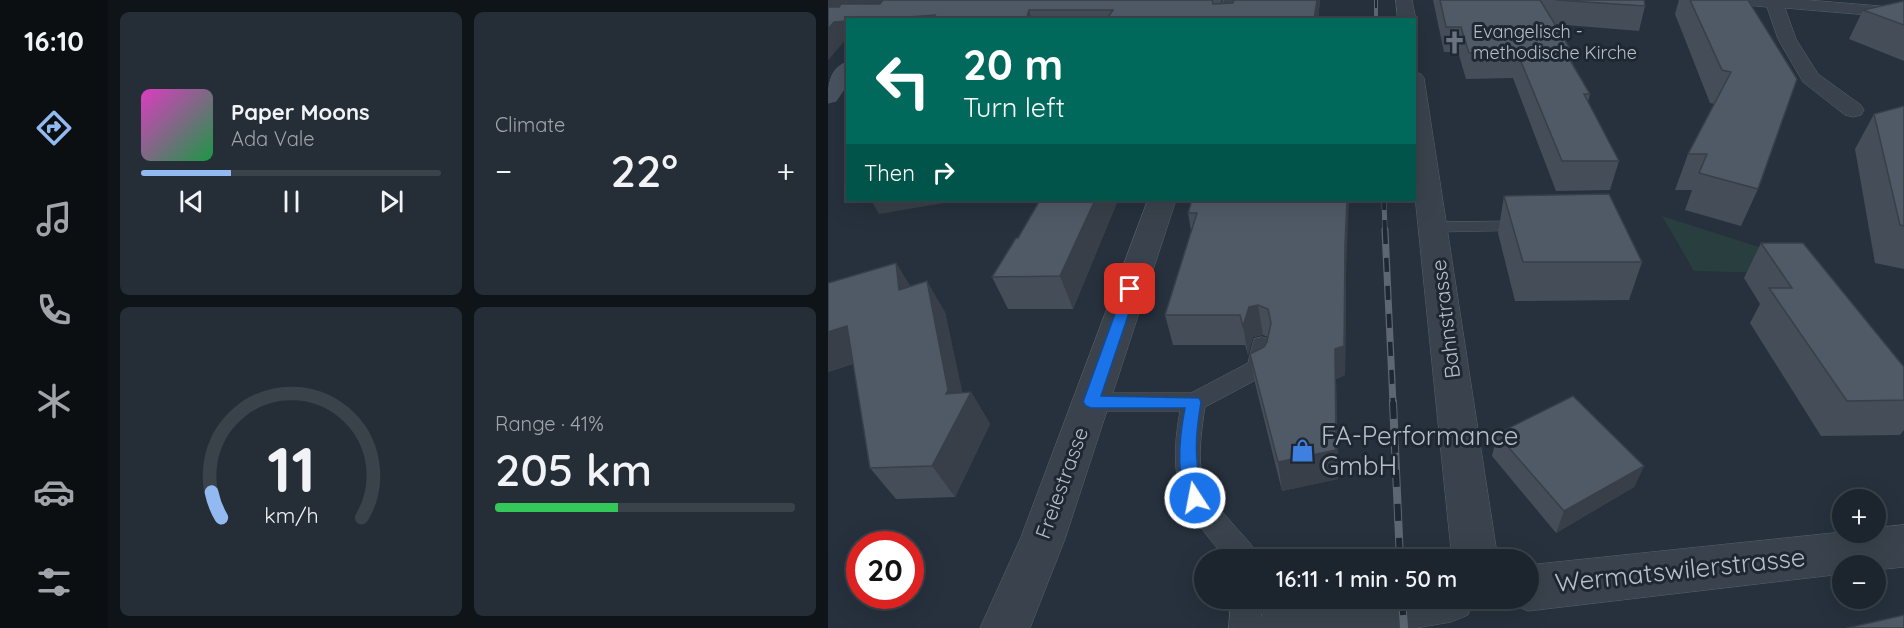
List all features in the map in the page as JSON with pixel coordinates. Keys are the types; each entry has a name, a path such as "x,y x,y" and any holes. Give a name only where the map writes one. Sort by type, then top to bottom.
{"main road":[{"path":"828,96 846,71"}],"street":[{"path":"1404,0 1407,18"},
{"path":"1745,0 1904,13"},
{"path":"1774,2 1787,39 1810,78 1853,110"},
{"name":"Bahnstrasse","path":"1416,92 1435,227 1474,549"},
{"name":"Freiestrasse","path":"1005,628 1043,539 1162,201"},
{"name":"Wermatswilerstrasse","path":"1539,587 1904,546"},
{"path":"1281,628 1389,609"}],"lane":[{"path":"1435,227 1542,226"},
{"path":"1091,402 1194,402 1259,368 1262,345"},
{"path":"1194,402 1188,436 1190,473 1195,498 1237,549"},
{"path":"1245,628 1246,609"}],"green space":[{"path":"1662,216 1806,262 1815,274 1694,271"}],"building":[{"path":"883,0 1212,0 1213,4 1233,3 1234,0 1317,0 1314,18 1107,18 1113,10 1029,10 1027,18 933,18 935,15 846,18 846,21 834,22 828,29 828,7 839,7 841,4 880,4"},
{"path":"1440,0 1540,0 1574,55 1567,55 1590,94 1584,94 1619,161 1562,161 1517,52 1469,53 1461,27 1446,27"},
{"path":"1556,0 1644,0 1645,6"},
{"path":"1690,0 1748,0 1797,79 1758,189 1699,173 1707,154 1688,154 1731,72 1722,70"},
{"path":"1904,1 1904,25 1863,10"},
{"path":"1904,106 1904,226 1900,225 1874,114"},
{"path":"1609,194 1642,262 1523,262 1504,196"},
{"path":"1039,201 1095,201 1060,276 992,277"},
{"path":"1192,201 1347,201 1344,346 1335,349 1336,450 1278,462 1250,354 1264,347 1267,342 1271,323 1268,309 1258,305 1249,307 1243,326 1240,315 1165,315 1197,213 1188,213"},
{"path":"1761,243 1803,243 1904,367 1904,400 1847,401 1769,288 1792,288"},
{"path":"896,263 899,290 927,281 948,390 946,394 971,392 932,466 870,468 847,326 828,332 828,283"},
{"path":"1573,396 1644,466 1564,511 1497,434"},
{"path":"1904,615 1904,628 1847,628"}],"railway":[{"path":"1376,0 1376,18"},
{"path":"1384,201 1385,232"},
{"path":"1385,230 1393,404"},
{"path":"1393,402 1400,549"},
{"path":"1403,609 1404,628"}],"place":[{"name":"Evangelisch - methodische Kirche","path":"1455,42"},
{"name":"FA-Performance GmbH","path":"1303,451"}],"route":[{"path":"1130,289 1091,402 1194,402 1188,436 1190,473 1195,498"}]}
